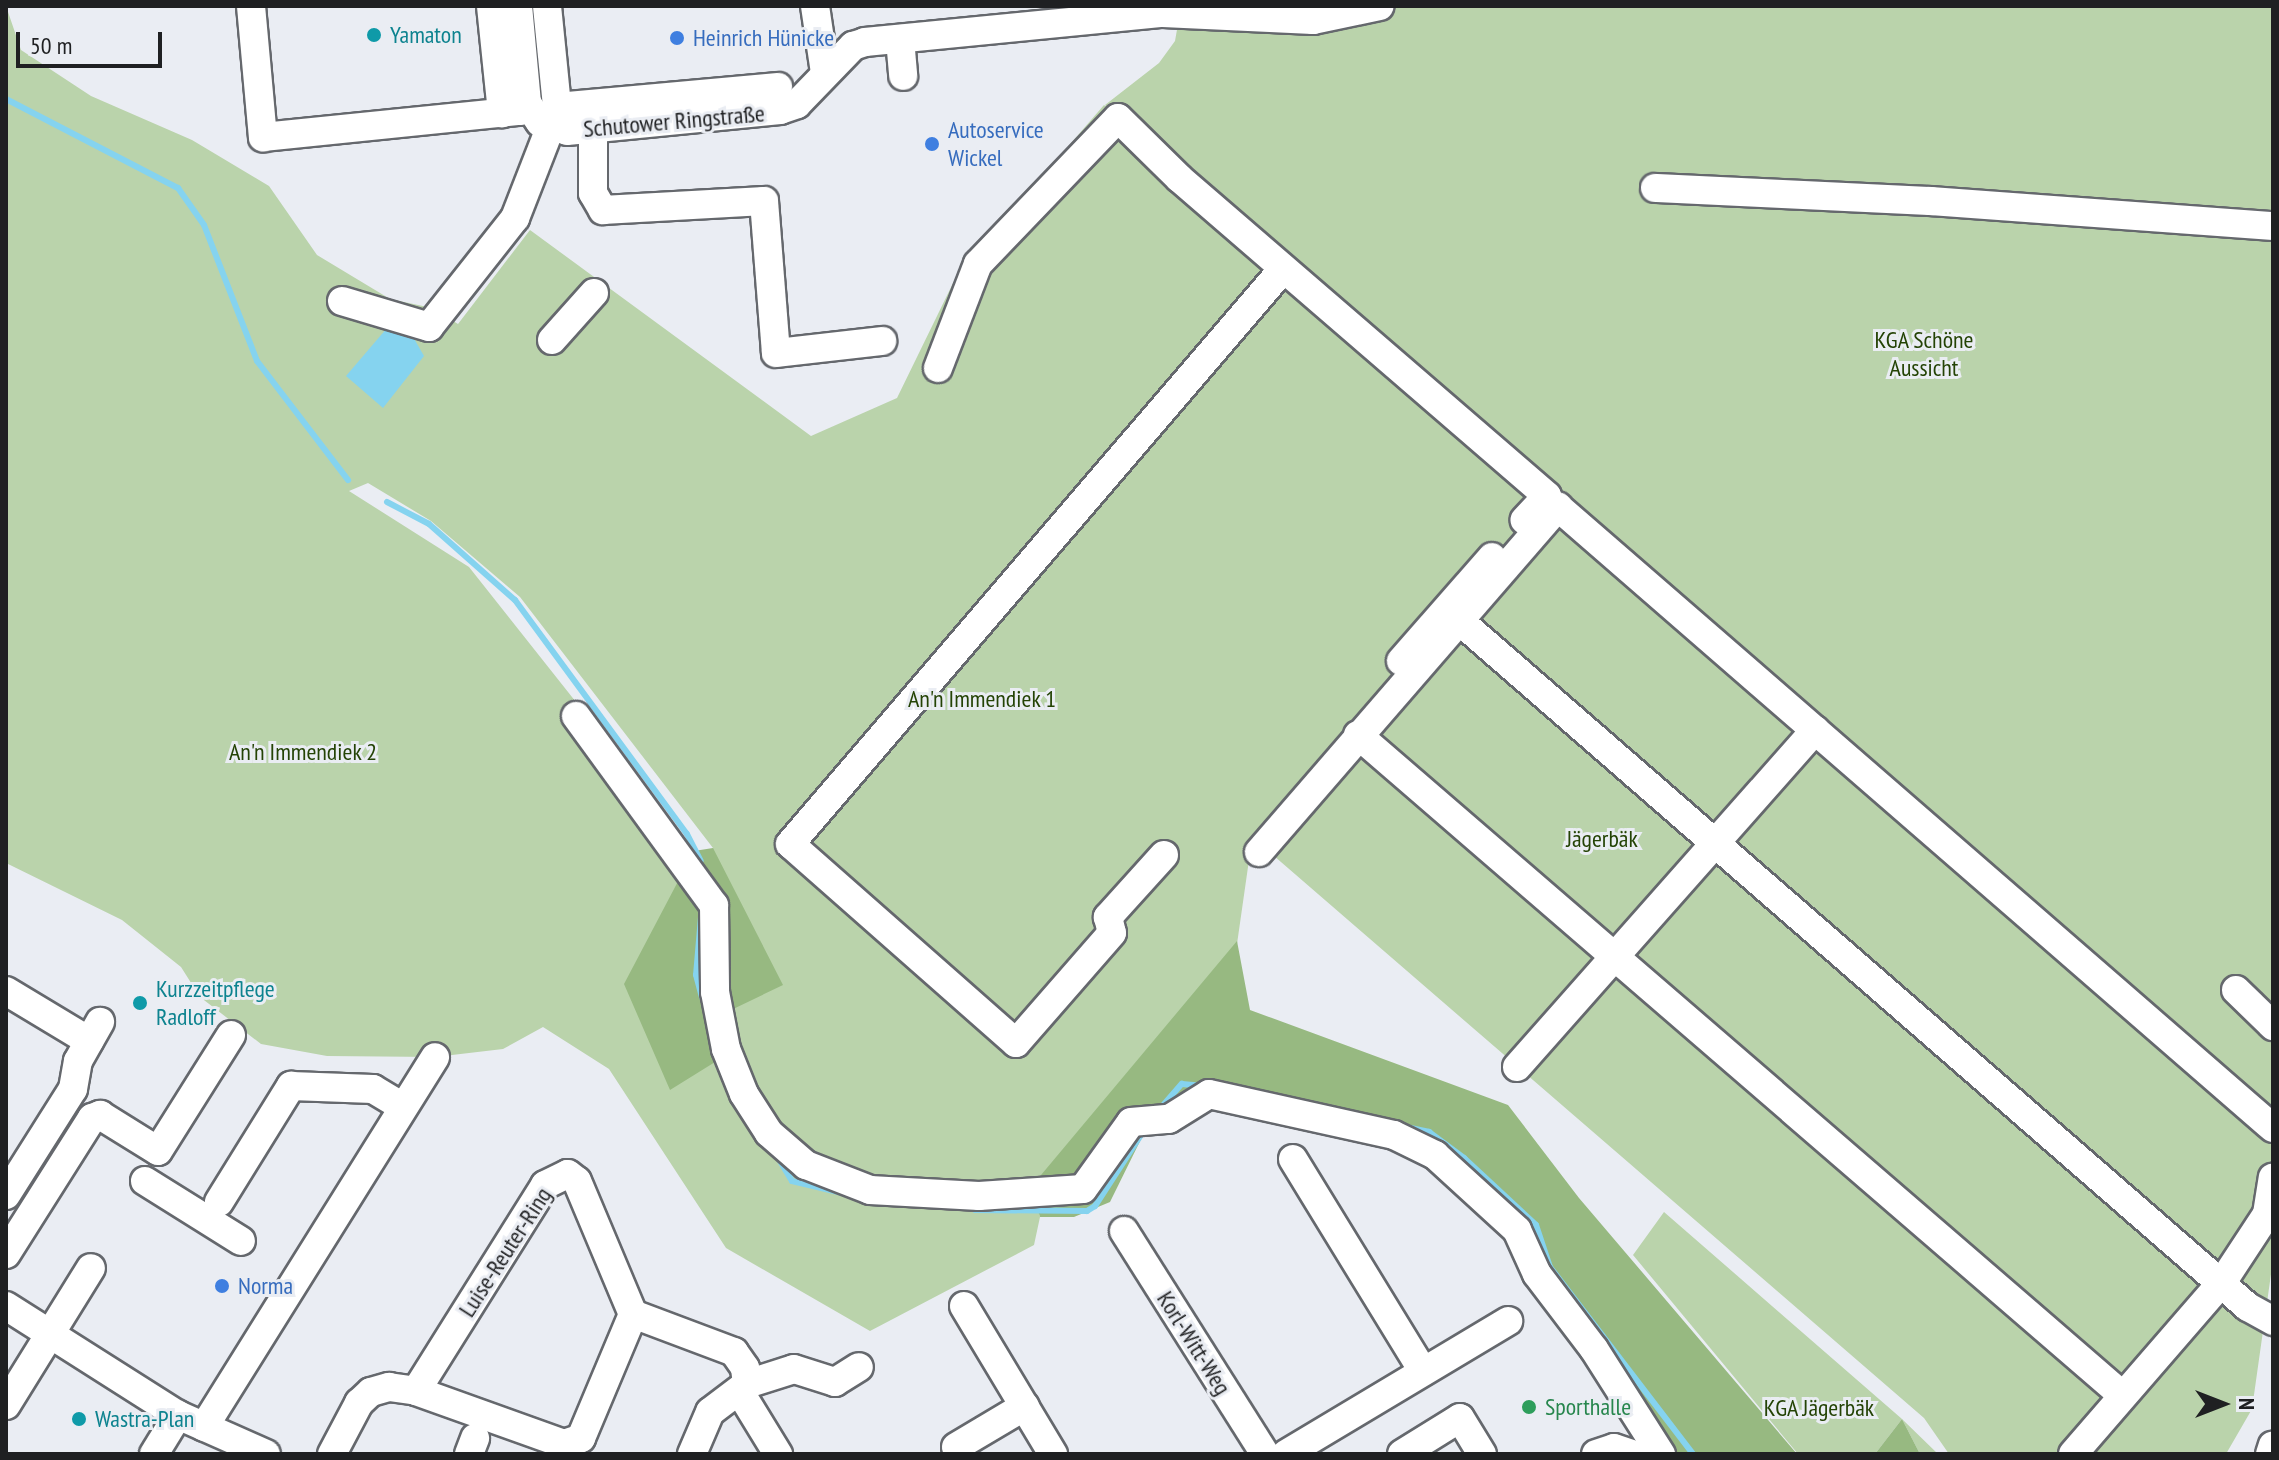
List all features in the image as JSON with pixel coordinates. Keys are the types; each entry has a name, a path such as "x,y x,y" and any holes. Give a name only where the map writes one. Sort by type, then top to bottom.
{"street":[{"path":"251,6 263,137 515,108"},
{"path":"491,6 515,108"},
{"path":"515,108 518,6"},
{"path":"547,6 557,107 778,87"},
{"path":"815,6 825,73"},
{"name":"Schutower Ringstraße","path":"515,108 550,128 593,129 780,110 797,104 853,46 1163,13 1227,11 1313,20 1380,6"},
{"path":"900,39 903,76"},
{"path":"938,368 978,264 1118,118 1283,269 1547,496 1444,609 1254,847 1461,622 1558,507 2273,1128"},
{"path":"342,301 429,327 515,218 550,128"},
{"path":"593,129 593,193 603,210 764,201 776,353 882,341"},
{"path":"1655,188 1931,201 2273,226"},
{"path":"1164,855 1108,917 1112,933 1016,1043 790,844 1283,269"},
{"path":"552,340 594,293"},
{"path":"1461,622 2223,1281 2248,1307 2273,1321"},
{"path":"576,716 714,905 715,992 726,1049 744,1094 769,1133 806,1165 870,1190 979,1196 1083,1189 1131,1122 1169,1119 1209,1094 1394,1135 1435,1155 1517,1230 1537,1274 1594,1349 1661,1454"},
{"path":"1517,1067 1617,958 1815,730"},
{"path":"1358,735 2122,1395"},
{"path":"2236,990 2273,1026"},
{"path":"6,991 94,1032 73,1089 6,1195"},
{"path":"6,1254 92,1118 100,1115 158,1151 231,1035"},
{"path":"204,1427 435,1057"},
{"path":"219,1202 291,1086 373,1089 403,1107"},
{"path":"1293,1159 1423,1371"},
{"name":"Luise-Reuter-Ring","path":"416,1391 545,1185 557,1175 568,1174 577,1181 633,1314"},
{"path":"2073,1454 2223,1281 2267,1214 2273,1177"},
{"path":"145,1181 241,1241"},
{"name":"Korl-Witt-Weg","path":"1124,1231 1265,1454"},
{"path":"6,1405 16,1366 49,1335 91,1268"},
{"path":"6,1306 178,1415 266,1454"},
{"path":"964,1306 1053,1454"},
{"path":"332,1454 359,1403 371,1392 389,1387 416,1391 564,1444 581,1438 633,1314 734,1352 745,1368 744,1388 778,1454"},
{"path":"1286,1454 1508,1321"},
{"path":"692,1454 710,1412 744,1388 794,1369 835,1382 859,1367"},
{"path":"956,1447 1025,1406"},
{"path":"154,1454 178,1415"},
{"path":"1402,1454 1460,1418 1482,1454"},
{"path":"2270,1454 2273,1445"},
{"path":"1596,1454 1614,1448 1631,1454"}],"green space":[{"path":"6,6 21,50 91,96 192,140 269,186 317,255 390,299 432,308 458,324 530,230 811,436 897,398 957,275 1104,105 1111,111 1105,105 1159,63 1175,41 1178,24 1332,30 1382,17 1396,6 2273,6 2273,1260 2252,1409 2226,1454 1949,1454 1924,1418 1259,843 1250,853 1237,944 1032,1187 1040,1217 1034,1245 870,1331 726,1248 609,1069 543,1027 503,1049 435,1057 327,1056 261,1044 200,997 181,967 122,920 6,863","holes":["368,483 431,521 520,597 713,848 714,904 694,851 469,567 349,491"]},
{"path":"713,848 783,985 729,1011 736,1049 670,1090 624,984 694,851"},
{"path":"1237,941 1250,1010 1508,1105 1579,1198 1797,1454 1651,1454 1512,1233 1431,1157 1199,1100 1147,1127 1110,1202 1074,1217 1040,1217 1031,1187"},
{"name":"KGA Jägerbäk","path":"1664,1212 1902,1419 1875,1454 1798,1454 1633,1255"},
{"path":"1902,1419 1938,1454 1920,1454"},
{"path":"1902,1419 1920,1454 1875,1454"}],"water":[{"path":"387,328 412,335 424,356 383,408 346,376"}],"waterway":[{"path":"6,99 178,188 204,225 257,361 348,480"},
{"path":"387,502 429,524 515,600 687,834 701,861"},
{"path":"701,917 696,975 702,997"},
{"path":"1159,1110 1182,1084 1204,1086"},
{"path":"1406,1127 1429,1132 1464,1158 1536,1225 1550,1267 1693,1454"},
{"path":"975,1210 1087,1211 1095,1206 1141,1135"},
{"path":"777,1156 792,1181 846,1194"}],"place":[{"name":"Yamaton","path":"374,35"},
{"name":"Heinrich Hünicke","path":"677,38"},
{"name":"Autoservice Wickel","path":"932,144"},
{"name":"Kurzzeitpflege Radloff","path":"140,1003"},
{"name":"Norma","path":"222,1286"},
{"name":"Sporthalle","path":"1529,1407"},
{"name":"Wastra-Plan","path":"79,1419"}],"park label":[{"name":"KGA Schöne Aussicht","path":"1924,354"},
{"name":"An'n Immendiek 1","path":"982,699"},
{"name":"An'n Immendiek 2","path":"303,752"},
{"name":"Jägerbäk","path":"1602,839"}]}
